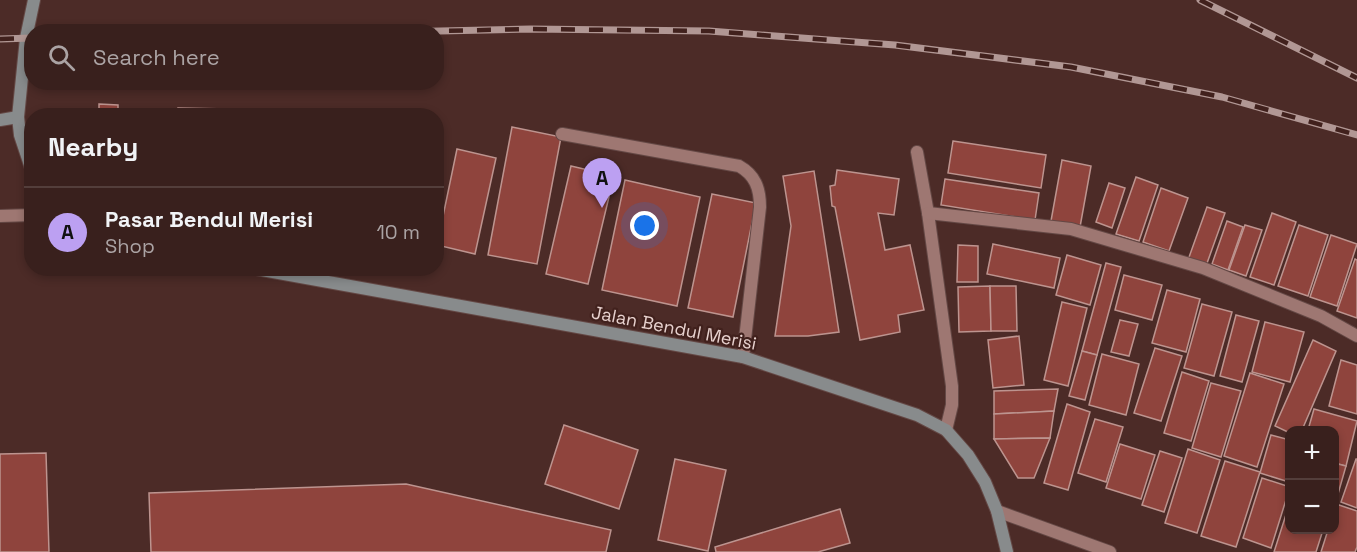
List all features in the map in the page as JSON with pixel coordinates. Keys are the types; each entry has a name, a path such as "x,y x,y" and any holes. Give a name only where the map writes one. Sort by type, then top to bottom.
{"street":[{"path":"29,24 34,0"},
{"path":"24,58 18,117 24,147"},
{"path":"0,120 18,117"},
{"path":"562,134 739,165 753,177 760,196 760,207 743,357"},
{"path":"917,152 928,213 952,386 952,405 946,430"},
{"path":"928,213 1082,232 1203,268 1321,316 1357,336"},
{"path":"0,216 24,215"},
{"name":"Jalan Bendul Merisi","path":"294,276 743,357 917,416 946,430 968,455 985,482 997,511 1006,552"},
{"path":"997,511 1110,552"}],"building":[{"path":"99,104 118,105 118,108 99,108"},
{"path":"512,127 561,137 537,264 488,255"},
{"path":"953,141 1046,155 1041,188 948,173"},
{"path":"457,149 496,158 475,254 444,247 444,211"},
{"path":"1062,160 1091,166 1080,227 1051,221"},
{"path":"571,166 614,176 588,284 546,274"},
{"path":"837,170 899,179 894,215 878,213 885,250 910,245 924,310 898,315 900,332 860,340 835,207 832,206 830,186 835,185"},
{"path":"814,171 839,332 808,336 775,336 791,226 783,176"},
{"path":"1136,177 1158,185 1139,241 1116,234"},
{"path":"945,179 1039,193 1035,220 941,205"},
{"path":"625,180 700,197 677,306 602,290"},
{"path":"1109,183 1125,188 1112,228 1096,222"},
{"path":"1161,188 1188,198 1169,251 1143,242"},
{"path":"712,194 756,203 733,317 688,308"},
{"path":"1207,207 1225,213 1206,266 1188,260"},
{"path":"1272,213 1296,222 1274,285 1250,277"},
{"path":"1227,221 1243,227 1228,270 1212,264"},
{"path":"1245,225 1262,230 1246,276 1229,270"},
{"path":"1299,225 1328,235 1308,296 1278,286"},
{"path":"1331,235 1357,244 1337,306 1310,297"},
{"path":"993,244 1060,258 1054,288 987,274"},
{"path":"958,245 978,246 978,282 957,282"},
{"path":"1067,255 1101,265 1090,305 1056,295"},
{"path":"1355,259 1357,260 1357,318 1337,311"},
{"path":"1106,263 1121,267 1097,355 1082,351"},
{"path":"1124,275 1162,285 1152,320 1115,310"},
{"path":"990,286 991,331 959,332 958,287"},
{"path":"990,286 1016,286 1017,331 991,331"},
{"path":"1167,290 1200,299 1186,352 1152,343"},
{"path":"1062,302 1087,308 1068,386 1044,380"},
{"path":"1202,304 1232,312 1214,376 1184,368"},
{"path":"1236,315 1259,321 1242,382 1220,376"},
{"path":"1120,320 1138,324 1129,356 1111,352"},
{"path":"1265,322 1304,332 1290,382 1252,372"},
{"path":"1019,336 1024,385 993,388 988,340"},
{"path":"1313,340 1336,351 1304,426 1285,426 1285,431 1275,426"},
{"path":"1155,348 1182,356 1161,421 1134,413"},
{"path":"1082,351 1097,355 1085,400 1069,396"},
{"path":"1102,354 1139,364 1126,415 1089,405"},
{"path":"1341,360 1357,365 1357,414 1329,406"},
{"path":"1182,372 1209,381 1191,441 1164,433"},
{"path":"1250,373 1284,384 1257,467 1224,456"},
{"path":"1211,383 1241,391 1221,457 1192,448"},
{"path":"1058,389 1054,411 994,414 994,391"},
{"path":"1067,404 1090,412 1068,490 1044,483"},
{"path":"1314,409 1357,421 1346,466 1339,464 1339,426 1309,426"},
{"path":"1054,411 1050,438 994,439 994,414"},
{"path":"1095,419 1123,427 1106,482 1078,473"},
{"path":"564,425 638,450 619,509 545,484"},
{"path":"1271,435 1285,439 1285,481 1260,473"},
{"path":"1050,438 1034,478 1018,478 994,439"},
{"path":"1120,444 1155,455 1141,499 1106,488"},
{"path":"1188,449 1220,460 1197,533 1165,523"},
{"path":"1160,451 1182,458 1164,512 1142,505"},
{"path":"46,453 49,552 0,552 0,454"},
{"path":"675,459 726,470 708,551 658,540"},
{"path":"1357,459 1357,508 1341,502"},
{"path":"1225,461 1260,472 1236,547 1201,536"},
{"path":"1339,464 1346,466 1339,490"},
{"path":"1262,478 1285,485 1285,503 1271,548 1243,538"},
{"path":"406,484 611,530 606,552 151,552 149,493"},
{"path":"1339,505 1357,511 1355,552 1321,552 1327,534 1339,534"},
{"path":"840,509 850,543 818,552 716,552 715,547"},
{"path":"1285,518 1285,534 1322,534 1316,552 1274,552"}],"railway":[{"path":"1200,0 1357,78"},
{"path":"444,31 530,29 709,31 895,45 1071,67 1222,97 1357,135"},
{"path":"0,39 24,38"}],"place":[{"name":"Pasar Bendul Merisi","path":"602,208"}]}
